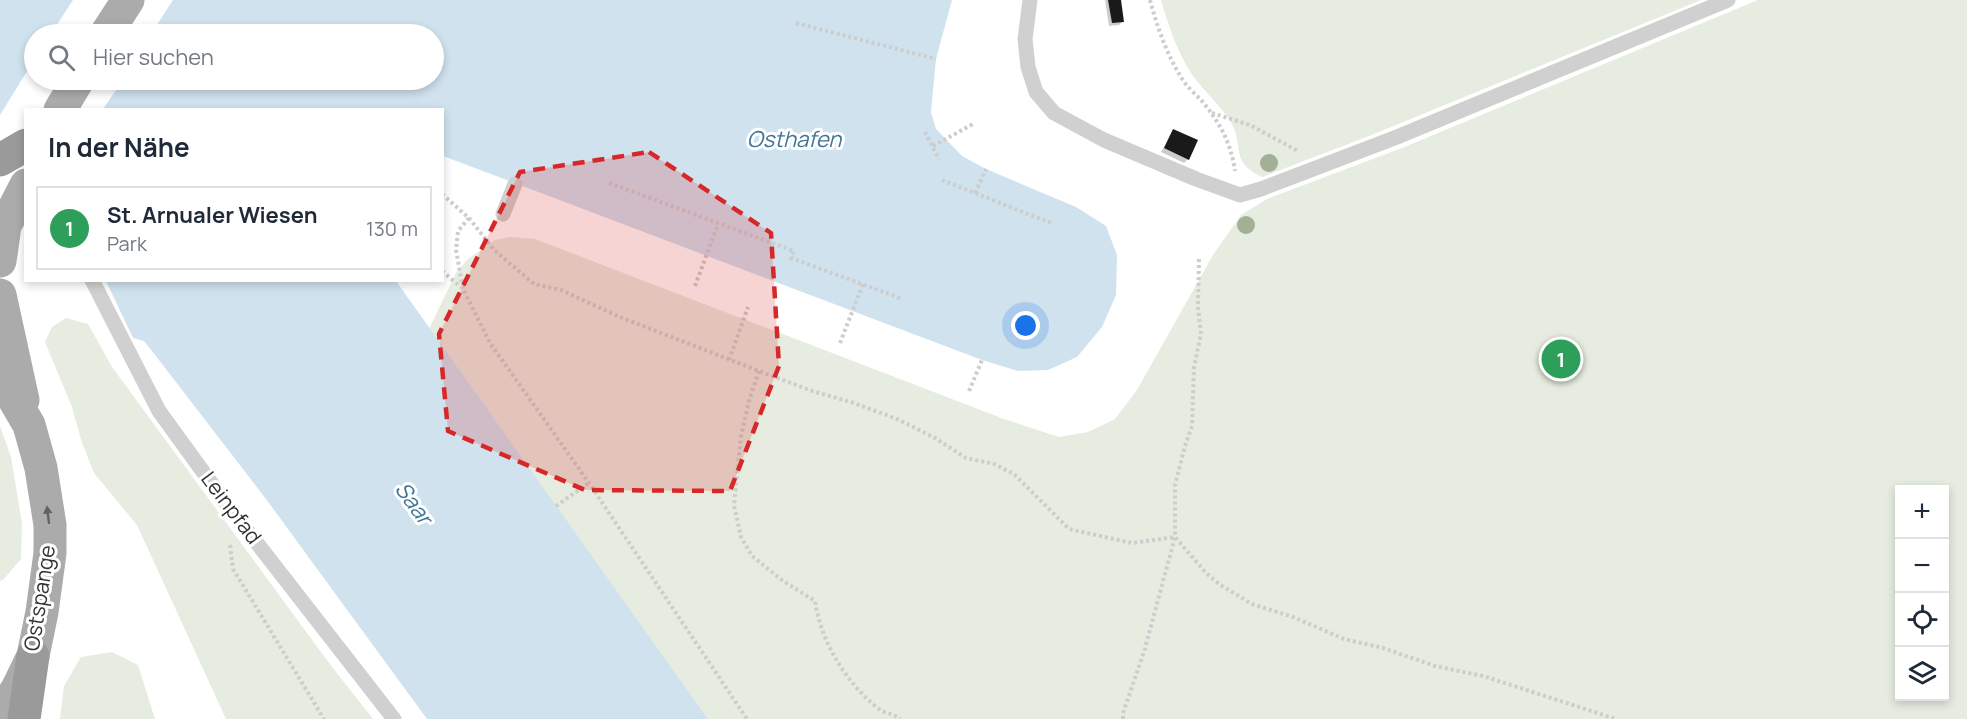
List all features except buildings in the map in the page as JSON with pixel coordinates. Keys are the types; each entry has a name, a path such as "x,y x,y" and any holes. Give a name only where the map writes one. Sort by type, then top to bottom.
{"highway":[{"path":"24,719 33,656"}],"main road":[{"path":"112,24 128,0"},
{"path":"61,108 72,90"},
{"path":"0,261 16,165"},
{"path":"0,295 29,425"},
{"name":"Ostspange","path":"0,375 29,425 41,468 50,525 50,552 33,656 17,689 0,715"}],"lane":[{"path":"1030,0 1025,39 1028,67 1036,92 1054,113 1104,140 1240,195 1397,137 1728,0"},
{"path":"0,144 7,148 16,165"},
{"path":"502,214 515,184"},
{"name":"Leinpfad","path":"93,282 159,411 225,502 394,719"}],"path":[{"path":"1150,0 1159,31 1181,78 1212,113 1224,132 1233,155 1240,195"},
{"path":"796,23 936,59"},
{"path":"1212,113 1250,125 1325,165"},
{"path":"933,146 973,124"},
{"path":"925,132 939,159"},
{"path":"975,193 986,169"},
{"path":"942,180 1051,223"},
{"path":"609,183 794,251 791,258 900,298"},
{"path":"444,196 469,218 494,250 534,284 561,290 620,317 729,360 897,419 935,438 966,458 994,464 1014,474 1069,529 1131,543 1175,537"},
{"path":"469,218 458,231 456,250 463,289 490,343 588,483 747,719"},
{"path":"695,286 718,224"},
{"path":"1124,719 1123,713 1144,652 1175,537 1175,486 1192,426 1194,367 1201,334 1198,307 1199,258"},
{"path":"444,273 463,289"},
{"path":"840,343 863,284"},
{"path":"729,360 748,307"},
{"path":"969,391 982,360"},
{"path":"759,371 748,401 741,436 734,504 741,537 757,561 783,581 815,600 829,647 839,665 881,711 900,719"},
{"path":"556,506 588,483"},
{"path":"1175,537 1206,573 1219,584 1252,604 1293,617 1344,639 1383,648 1435,666 1483,676 1616,719"},
{"path":"233,569 324,719"}],"highlighted area":[{"path":"649,152 771,233 779,366 730,491 585,490 448,431 439,334 520,172"}],"shaded area":[{"path":"1161,0 1701,0 1369,136 1262,177 1246,166 1240,154 1232,124 1186,65 1173,38"},
{"path":"1758,0 1967,0 1967,719 708,719 429,329 456,273 468,259 495,240 510,237 535,239 1004,419 1059,437 1088,432 1115,419 1137,390 1213,255 1241,215 1267,199 1402,148"},
{"path":"66,318 88,324 112,367 329,663 373,719 226,719 137,525 94,473 81,440 72,407 45,342 52,327"},
{"path":"0,426 11,457 22,524 21,559 0,581"},
{"path":"112,652 138,665 155,719 60,719 64,686 81,657"}],"water":[{"name":"Osthafen","path":"0,0 952,0 936,59 931,112 936,129 962,156 986,169 1076,207 1106,226 1117,255 1116,295 1102,327 1077,357 1048,370 1018,371 982,360 444,156 444,108 24,108 24,111 0,125"},
{"name":"Saar","path":"106,282 397,282 708,719 427,719 266,499 152,351 144,341 133,338"}],"pier":[{"path":"73,0 173,0 157,24 57,24"},
{"path":"24,76 24,90 116,90 104,108 24,108 24,147 0,129 0,115"}],"place":[{"name":"St. Arnualer Wiesen","path":"1561,359"}]}
